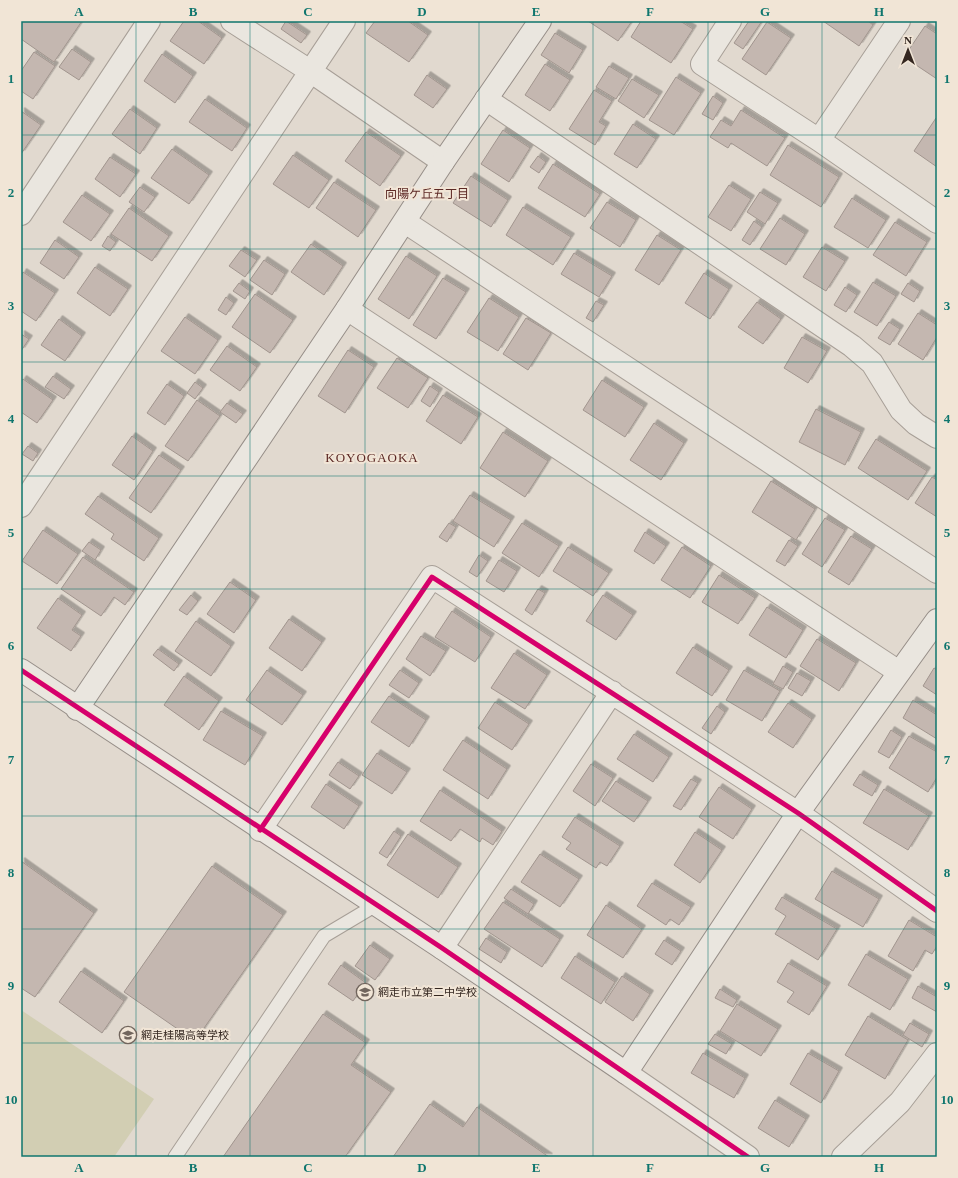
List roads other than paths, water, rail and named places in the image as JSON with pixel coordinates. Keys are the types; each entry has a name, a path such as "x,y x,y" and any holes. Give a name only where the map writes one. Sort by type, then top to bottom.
{"street":[{"path":"21,214 149,21"},
{"path":"232,21 310,71 443,162"},
{"path":"21,506 344,21"},
{"path":"77,709 347,309 443,162 540,21"},
{"path":"730,21 702,64 820,140 937,222"},
{"path":"820,140 899,21"},
{"path":"486,99 852,346 872,363 901,410 916,424 937,437"},
{"path":"405,222 937,572"},
{"path":"347,309 899,672"},
{"path":"260,830 432,577 798,813 937,911"},
{"path":"626,1073 798,813 937,620"},
{"path":"21,670 77,709 260,830 442,948 748,1157"},
{"path":"442,948 612,692"},
{"path":"843,1157 900,1102 937,1054"}],"lane":[{"path":"175,1157 324,936 376,906"}],"place":[{"name":"網走市立第二中学校","path":"365,992"},
{"name":"網走桂陽高等学校","path":"128,1035"}],"district":[{"name":"向陽ケ丘五丁目","path":"427,194"},
{"name":"KOYOGAOKA","path":"372,457"}]}
